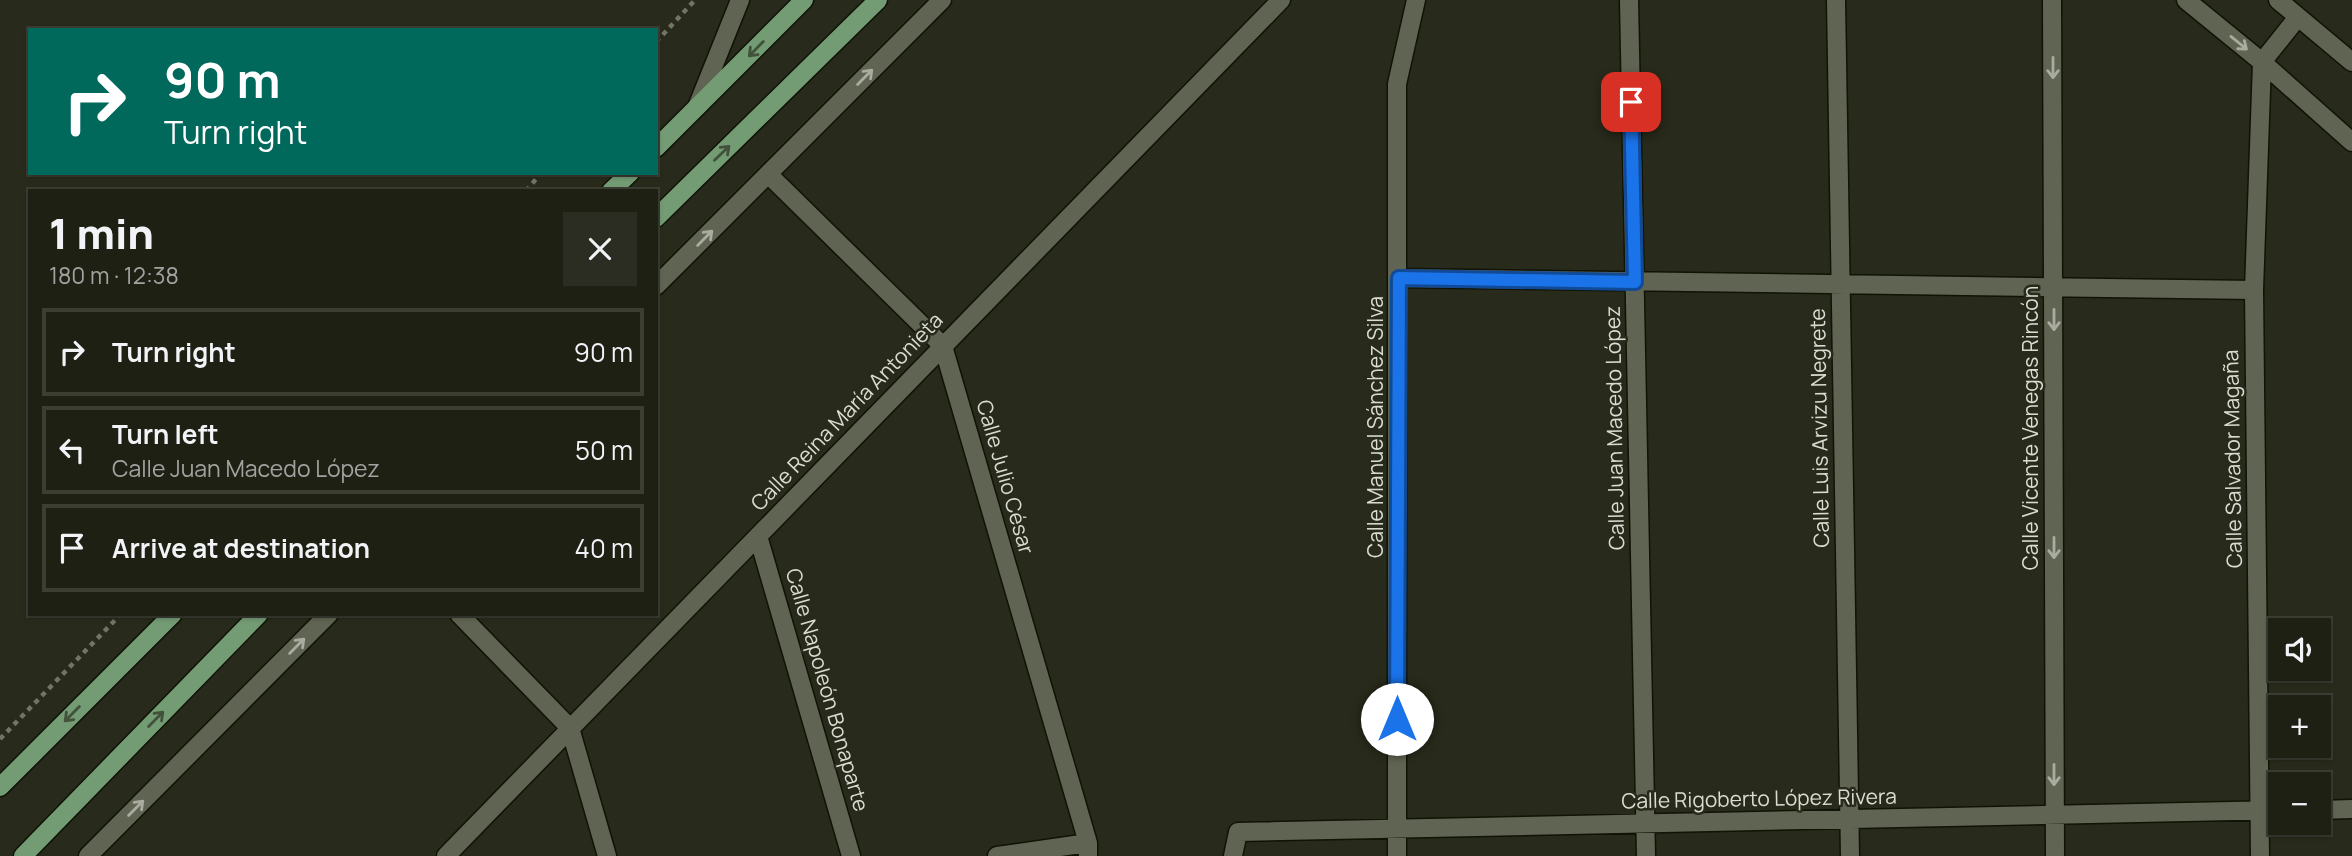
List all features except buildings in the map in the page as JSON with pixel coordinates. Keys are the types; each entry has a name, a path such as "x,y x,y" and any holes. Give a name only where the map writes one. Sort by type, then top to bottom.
{"main road":[{"path":"658,146 804,0"},
{"path":"658,216 878,0"},
{"path":"613,189 628,175"},
{"path":"0,787 171,616"},
{"path":"23,856 258,616"}],"street":[{"path":"696,110 740,0"},
{"path":"658,284 942,0"},
{"name":"Calle Reina María Antonieta","path":"446,856 1281,0"},
{"name":"Calle Manuel Sánchez Silva","path":"1397,856 1397,84 1416,0"},
{"name":"Calle Juan Macedo López","path":"1629,0 1646,856"},
{"name":"Calle Luis Arvizu Negrete","path":"1836,0 1850,856"},
{"name":"Calle Vicente Venegas Rincón","path":"2052,0 2055,856"},
{"path":"2186,0 2262,62 2352,142"},
{"path":"2278,0 2352,62"},
{"path":"2262,62 2298,17"},
{"name":"Calle Salvador Magaña","path":"2260,856 2253,290 2262,62"},
{"name":"Calle Julio César","path":"768,174 943,346 1088,850"},
{"path":"1399,278 2253,290"},
{"name":"Calle Napoleón Bonaparte","path":"758,536 851,856"},
{"path":"88,856 327,616"},
{"path":"461,616 570,728 607,856"},
{"path":"2331,810 2352,809"},
{"name":"Calle Rigoberto López Rivera","path":"1233,856 1238,832 2268,811"},
{"path":"998,856 1088,850"}],"path":[{"path":"658,40 695,0"},
{"path":"528,189 539,175"},
{"path":"0,739 119,616"}],"route":[{"path":"1397,719 1399,278 1635,282 1631,102"}]}
